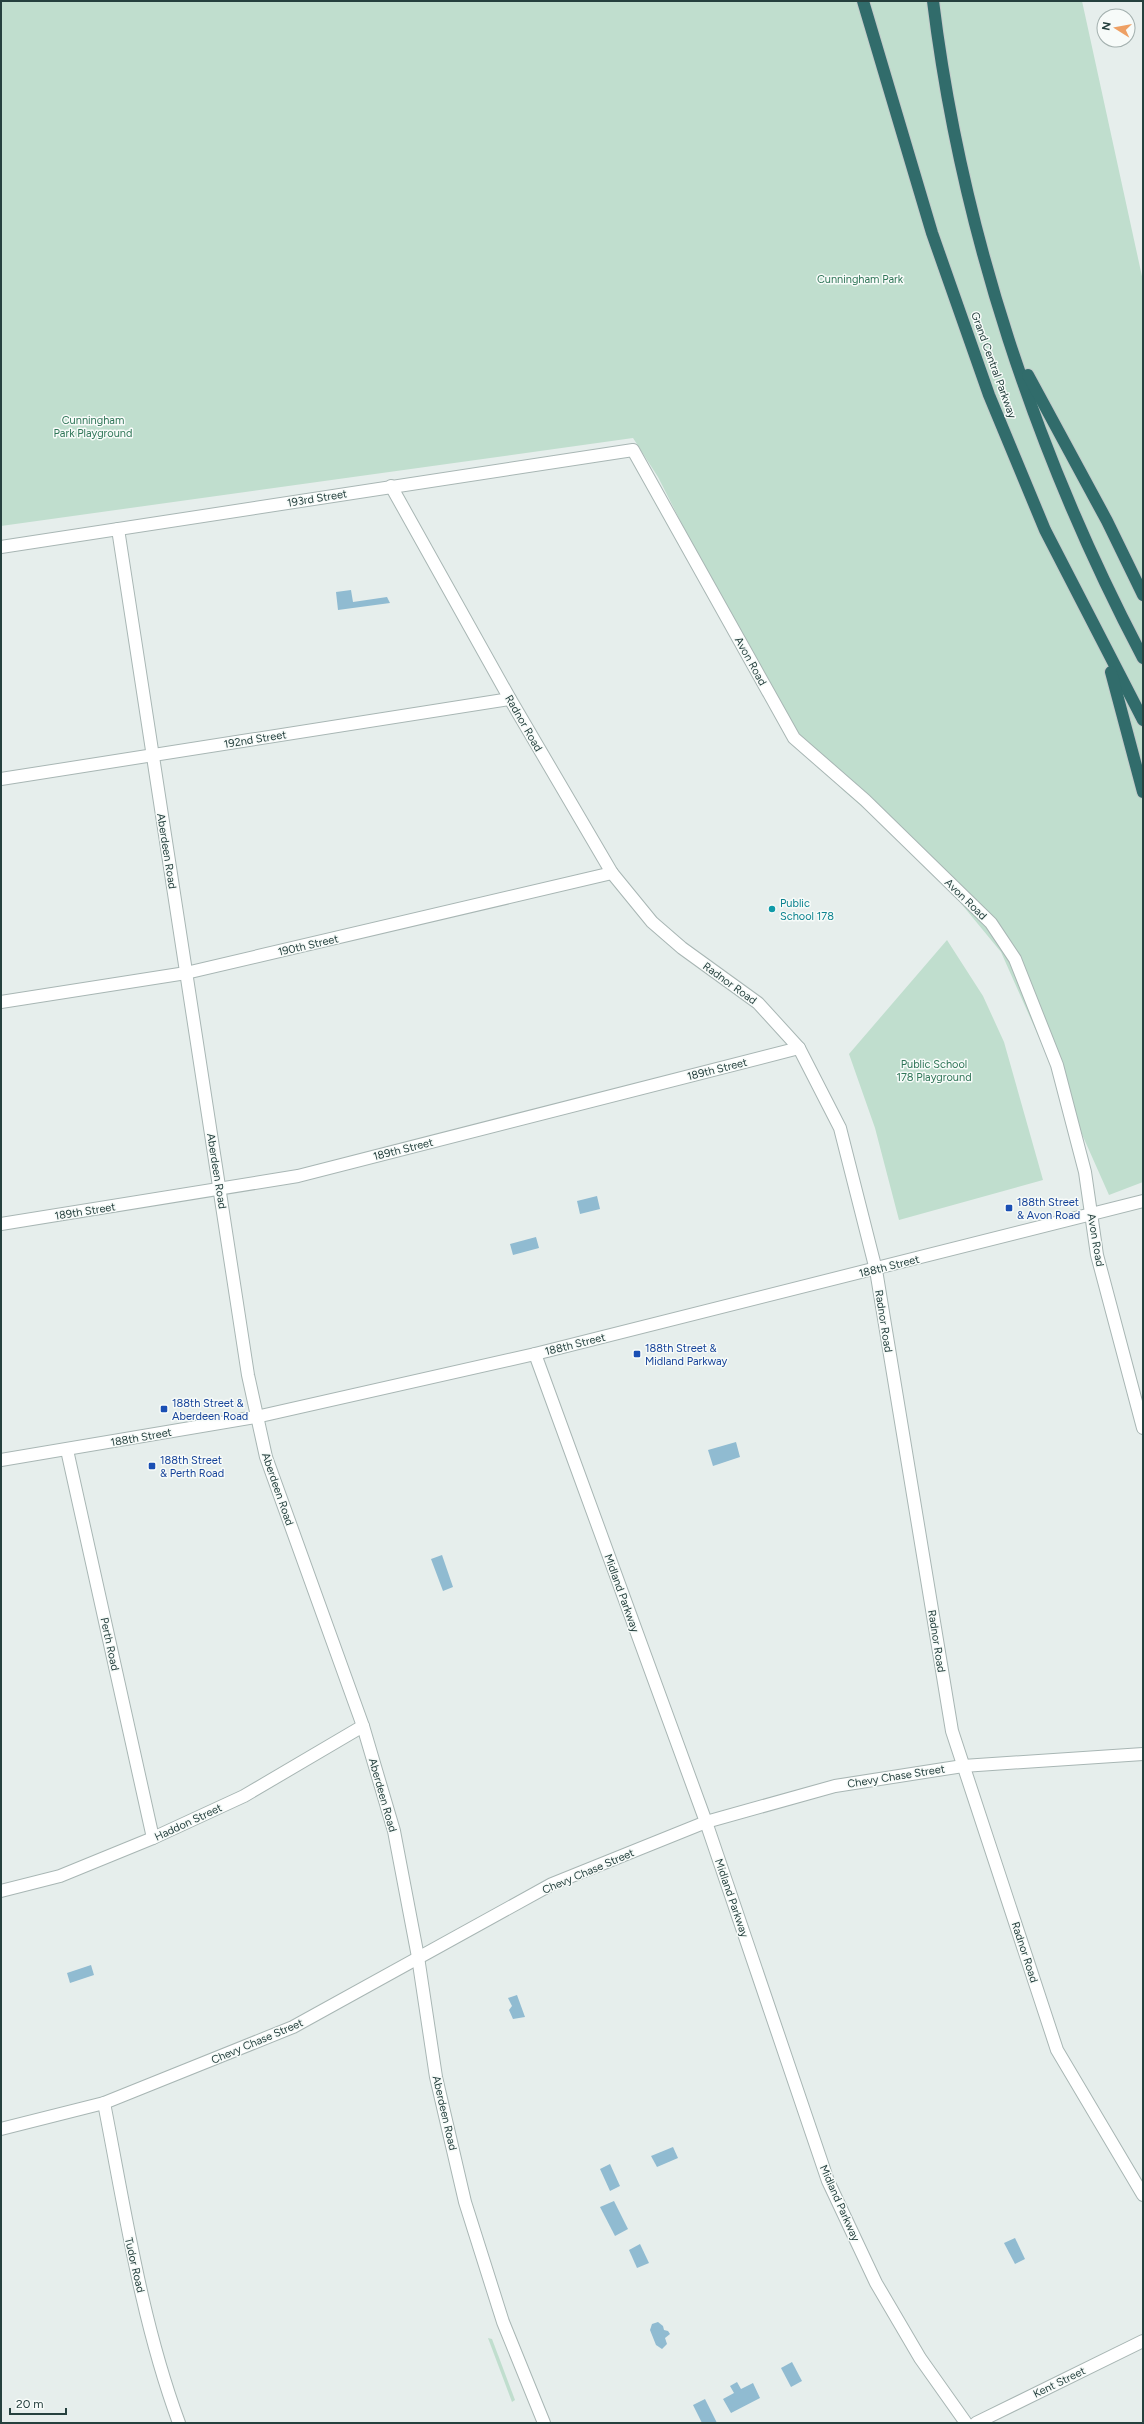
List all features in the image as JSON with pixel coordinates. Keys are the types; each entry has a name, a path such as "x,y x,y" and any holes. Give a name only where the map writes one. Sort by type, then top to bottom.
{"highway":[{"name":"Grand Central Parkway","path":"863,1 932,233 989,395 1044,530 1106,653 1143,720"},
{"path":"868,1 873,37"},
{"name":"Grand Central Parkway","path":"933,1 957,147 972,212 1010,343 1066,492 1112,595 1143,658"},
{"path":"1010,343 1107,521 1143,595"},
{"path":"1106,653 1143,792"}],"street":[{"name":"193rd Street","path":"1,547 633,450"},
{"name":"Avon Road","path":"633,450 794,738 865,800 991,923 1015,959 1057,1065 1085,1172 1097,1255 1143,1428"},
{"name":"Radnor Road","path":"391,486 510,699 612,873 652,922 682,948 758,1003 799,1048 840,1128 876,1270 952,1731 1057,2050 1143,2195"},
{"name":"Aberdeen Road","path":"118,529 248,1375 256,1417 266,1457 363,1726 394,1831 418,1958 436,2077 465,2202 503,2322 544,2423"},
{"name":"192nd Street","path":"1,779 510,699"},
{"name":"190th Street","path":"1,1002 186,973 612,873"},
{"name":"189th Street","path":"1,1224 220,1190 298,1176 799,1048"},
{"name":"188th Street","path":"1,1460 256,1417 535,1354 876,1270 1143,1201"},
{"name":"Midland Parkway","path":"535,1354 706,1822 828,2181 880,2290 920,2358 966,2423"},
{"name":"Perth Road","path":"67,1450 153,1838"},
{"name":"Haddon Street","path":"1,1891 60,1876 153,1838 244,1796 363,1726"},
{"name":"Chevy Chase Street","path":"1,2129 104,2103 293,2028 552,1884 706,1822 835,1786 963,1766 1143,1754"},
{"name":"Tudor Road","path":"104,2103 132,2253 170,2399 179,2423"},
{"name":"Kent Street","path":"976,2423 1143,2341"}],"green space":[{"name":"Cunningham Park","path":"1,1 1082,1 1143,281 1143,1182 1109,1195 1001,952 931,867 844,791 788,733 658,477 633,438 1,526"},
{"name":"Public School 178 Playground","path":"947,940 983,996 1004,1042 1043,1180 899,1220 875,1128 849,1054"},
{"path":"488,2338 492,2339 515,2400 512,2402"}],"water":[{"path":"351,590 353,602 387,597 390,603 338,610 336,592"},
{"path":"597,1196 600,1209 580,1214 577,1201"},
{"path":"536,1237 539,1248 513,1255 510,1244"},
{"path":"736,1442 740,1457 713,1466 708,1450"},
{"path":"442,1555 453,1587 443,1591 431,1559"},
{"path":"91,1965 94,1975 70,1983 67,1973"},
{"path":"517,1995 525,2017 513,2019 509,2010 512,2006 508,1998"},
{"path":"673,2147 678,2158 657,2167 651,2156"},
{"path":"610,2164 620,2186 610,2191 600,2169"},
{"path":"614,2201 628,2229 615,2236 600,2207"},
{"path":"1015,2238 1025,2259 1015,2264 1004,2243"},
{"path":"640,2244 649,2263 637,2268 629,2250"},
{"path":"658,2322 663,2326 664,2330 668,2331 670,2334 665,2338 667,2344 662,2349 656,2345 650,2330 652,2324"},
{"path":"792,2362 802,2381 791,2387 781,2368"},
{"path":"737,2382 741,2389 753,2383 760,2398 731,2413 723,2399 734,2393 730,2386"},
{"path":"705,2399 717,2423 702,2423 693,2405"}],"place":[{"name":"Public School 178","path":"772,909"},
{"name":"188th Street & Avon Road","path":"1009,1208"},
{"name":"188th Street & Midland Parkway","path":"637,1354"},
{"name":"188th Street & Aberdeen Road","path":"164,1409"},
{"name":"188th Street & Perth Road","path":"152,1466"}],"park label":[{"name":"Cunningham Park Playground","path":"93,426"}]}
